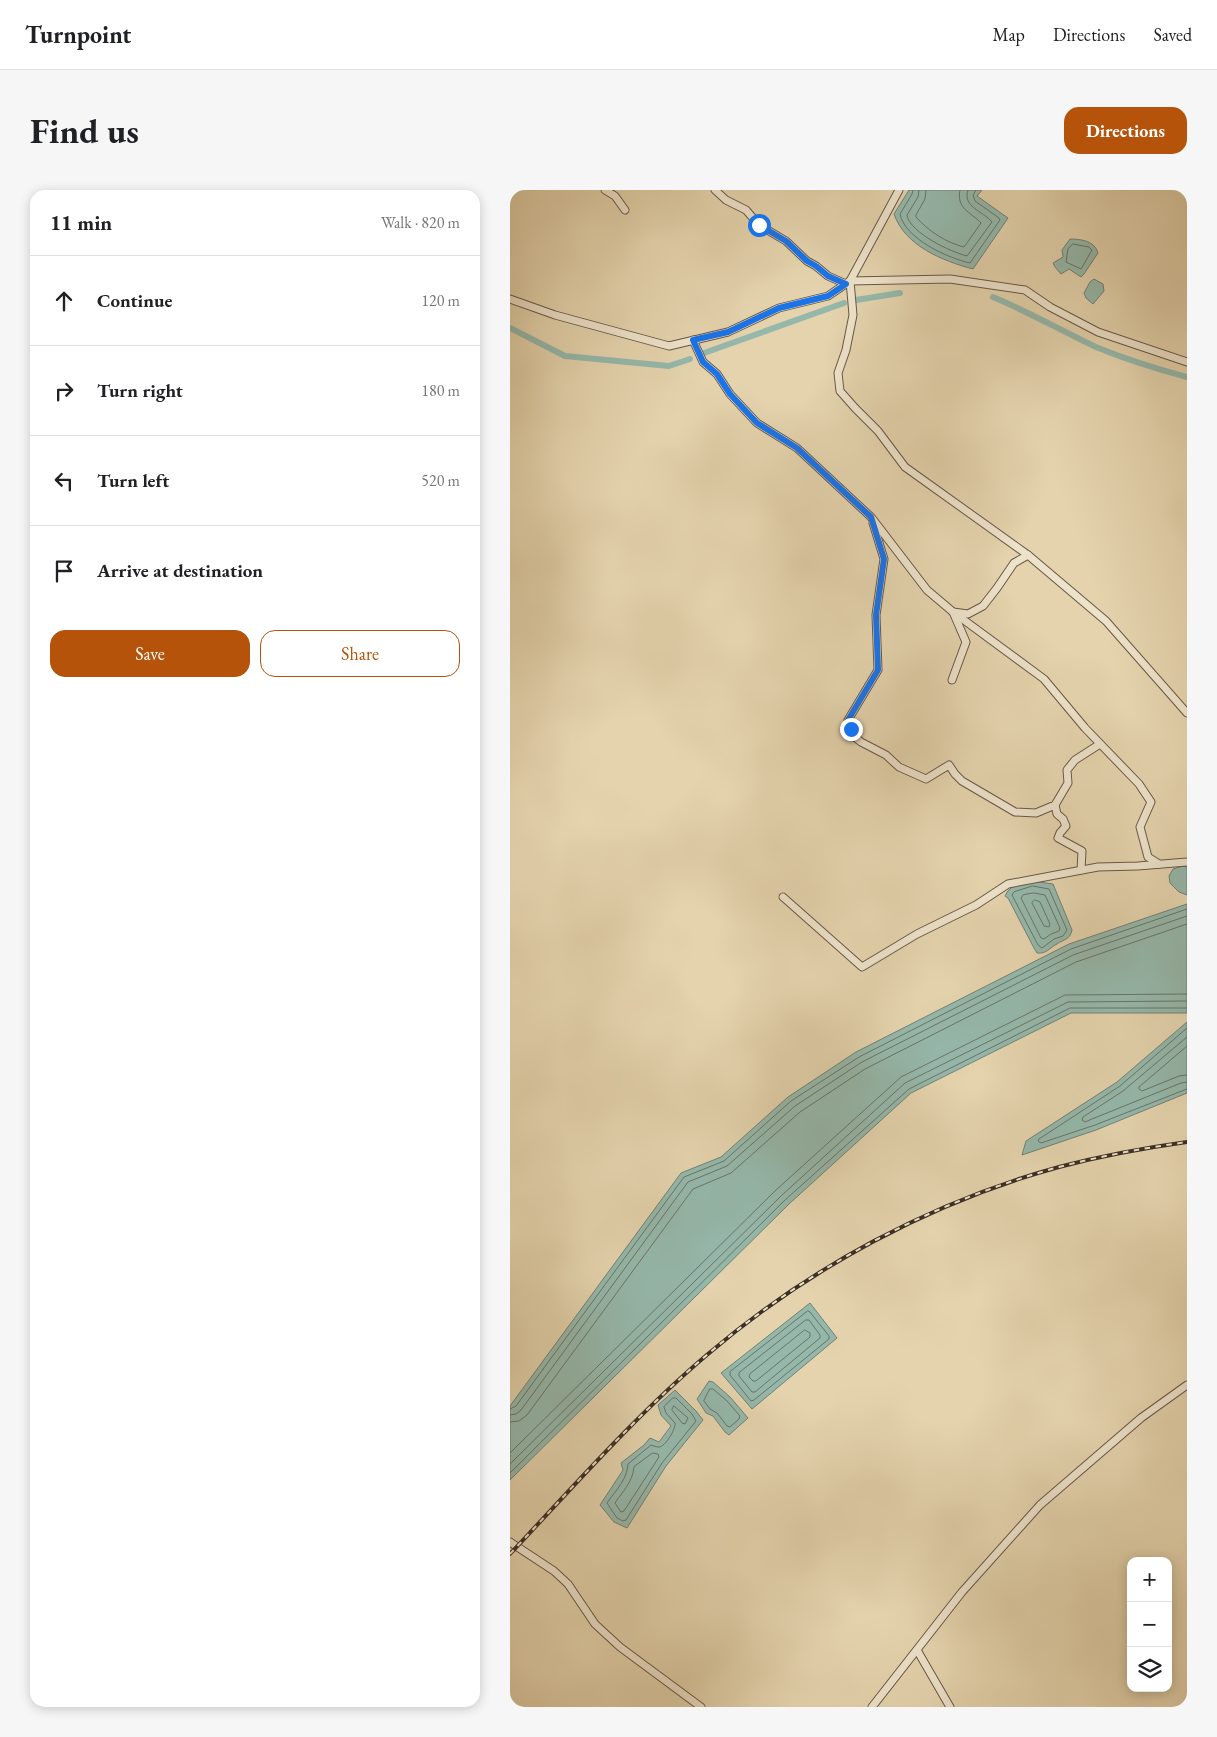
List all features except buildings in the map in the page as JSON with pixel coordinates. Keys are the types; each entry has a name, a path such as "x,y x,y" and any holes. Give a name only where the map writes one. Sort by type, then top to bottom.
{"street":[{"path":"605,190 615,196 625,210"},
{"path":"714,190 726,200 746,210 759,225 786,241 807,261 828,276 848,282 950,279 1025,290 1098,332 1187,362"},
{"path":"510,299 555,316 669,346 728,332 779,308 828,296 848,282 900,190"},
{"path":"848,282 853,315 846,350 838,373 840,390 855,408 878,430 905,468 1028,555 1106,622 1187,713"},
{"path":"693,340 703,362 717,374 730,394 757,423 797,448 871,517 927,590 953,612 1044,679 1085,728 1139,784 1151,802 1140,827 1148,857 1159,864"},
{"path":"871,517 884,559 876,615 878,670 848,720 851,734 861,742 886,755 899,767 926,779 949,765 962,781 1015,812 1036,813 1055,805 1068,783 1068,770 1076,760 1100,744"},
{"path":"953,612 968,614 983,606 1014,563 1028,555"},
{"path":"952,680 966,642 953,612"},
{"path":"1055,805 1057,814 1063,819 1066,826 1058,838 1082,851 1081,870"},
{"path":"782,897 862,967 917,934 976,905 1008,884 1098,867 1187,862"},
{"path":"872,1707 962,1592 1040,1505 1141,1418 1187,1385"},
{"path":"510,1542 554,1571 568,1584 595,1624 620,1648 701,1707"},
{"path":"917,1650 950,1707"}],"water":[{"path":"909,190 982,190 977,196 1008,218 973,269 938,257 907,235 899,225 894,214"},
{"path":"1070,239 1091,243 1098,253 1081,277 1069,269 1061,274 1053,263 1063,257 1062,250"},
{"path":"1094,279 1103,284 1104,291 1093,304 1086,298 1084,293 1090,282"},
{"path":"1183,866 1187,867 1187,895 1179,892 1170,883 1169,876 1173,869"},
{"path":"1033,881 1053,884 1072,930 1070,936 1066,939 1046,952 1040,953 1037,953 1008,898 1005,896 1013,887 1021,883"},
{"path":"1187,904 1187,1013 1071,1013 911,1093 789,1204 510,1480 510,1406 681,1173 721,1157 788,1097 856,1052 1069,944"},
{"path":"1187,1022 1187,1093 1096,1130 1022,1155 1026,1141 1117,1082"},
{"path":"810,1303 837,1338 752,1409 721,1373"},
{"path":"709,1381 713,1382 730,1397 748,1418 729,1435 713,1416 706,1413 697,1399"},
{"path":"675,1390 703,1420 666,1466 627,1528 614,1522 600,1505 623,1470 621,1463 650,1438 659,1442 671,1426 661,1415 658,1405"}],"waterway":[{"path":"856,300 900,293"},
{"path":"993,297 1096,347 1118,356 1187,377"},
{"path":"704,353 844,303"},
{"path":"510,328 565,356 669,366 690,359"}],"railway":[{"path":"510,1554 606,1451 682,1377 747,1323 787,1293 830,1266 873,1241 918,1219 964,1199 1011,1182 1091,1159 1187,1142"}],"route":[{"path":"759,225 786,241 807,261 828,276 846,284 828,296 779,308 728,332 693,340 703,362 717,374 730,394 757,423 797,448 871,517 884,559 876,615 878,670 848,720 851,729"}]}
